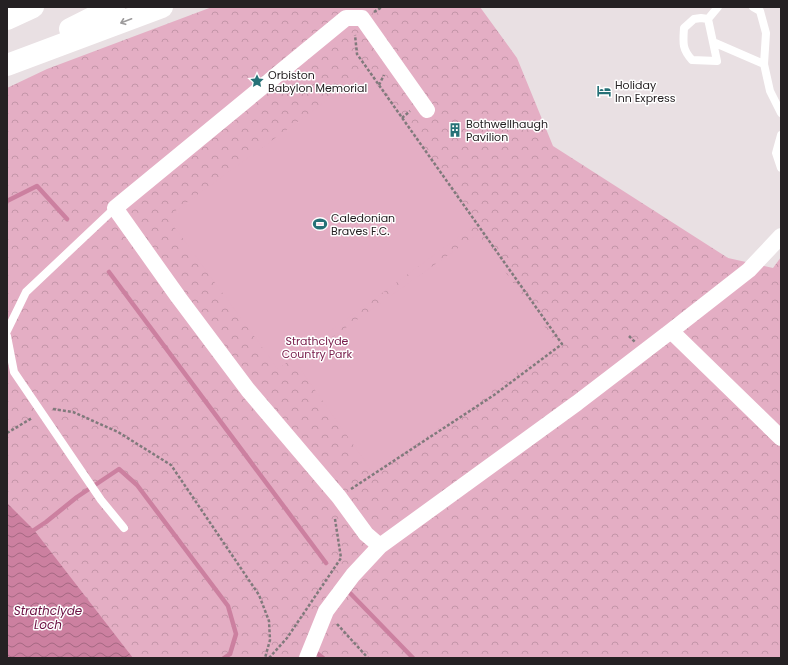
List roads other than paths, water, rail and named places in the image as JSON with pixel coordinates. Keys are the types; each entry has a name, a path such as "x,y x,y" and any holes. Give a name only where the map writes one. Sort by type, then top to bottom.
{"highway":[{"path":"7,19 33,7"},
{"path":"7,61 114,7"},
{"path":"7,65 162,7"}],"street":[{"path":"380,546 366,534 339,497 248,390 179,298 115,208 346,18 362,18 427,110"},
{"path":"307,658 326,611 353,575 380,546 571,407 672,331 749,270 781,236"},
{"path":"672,331 781,438"}],"lane":[{"path":"708,19 718,7"},
{"path":"753,7 760,11 766,34 764,64 770,91 781,113"},
{"path":"694,19 708,19 717,61 692,60 685,52 683,42 684,28 694,19"},
{"path":"713,42 764,64"},
{"path":"781,135 776,153 781,168"},
{"path":"7,331 26,292 115,208"},
{"path":"7,336 14,372 101,500 124,528"}],"water":[{"name":"Strathclyde Loch","path":"7,503 34,530 133,658 7,658"}],"waterway":[{"path":"7,201 37,186 67,219"},
{"path":"109,272 326,563"},
{"path":"34,530 77,497 119,469 137,485 228,606 236,634 230,654 224,658"},
{"path":"350,593 413,658"},
{"path":"318,654 323,658"}],"place":[{"name":"Orbiston Babylon Memorial","path":"257,81"},
{"name":"Holiday Inn Express","path":"604,91"},
{"name":"Bothwellhaugh Pavilion","path":"455,130"},
{"name":"Caledonian Braves F.C.","path":"320,224"}],"park label":[{"name":"Strathclyde Country Park","path":"317,347"}]}
